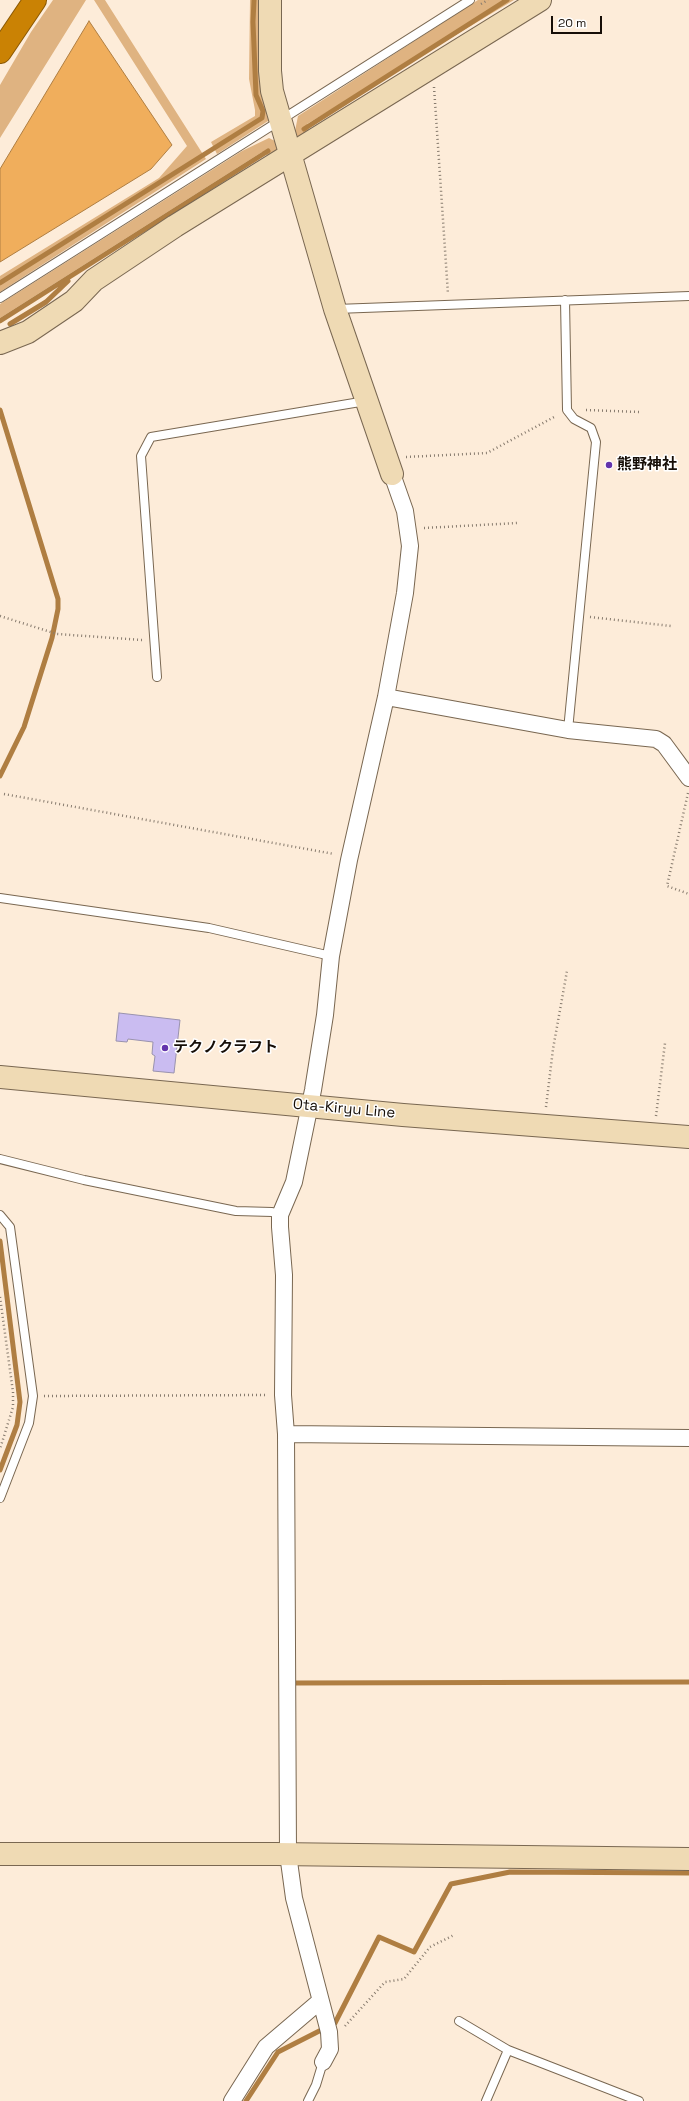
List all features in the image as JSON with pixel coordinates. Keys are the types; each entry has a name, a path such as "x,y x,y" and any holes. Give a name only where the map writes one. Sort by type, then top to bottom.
{"highway":[{"path":"0,52 35,0"}],"street":[{"path":"270,0 270,71 272,91 335,309 405,511 410,546 406,593 386,697 349,860 331,956 325,1015 310,1106 294,1182 280,1215 284,1275 283,1395 286,1434 288,1854 294,1898 330,2034 330,2049 322,2062"},
{"path":"0,343 28,332 74,301 94,280 175,226 540,0"},
{"path":"386,697 568,730 656,739 664,744 689,778"},
{"name":"Ota-Kiryu Line","path":"0,1077 310,1106 689,1137"},
{"path":"286,1434 689,1438"},
{"path":"0,1854 288,1854 689,1859"},
{"path":"232,2101 266,2047 323,2008"}],"lane":[{"path":"0,298 470,0"},
{"path":"335,309 689,296"},
{"path":"565,300 567,410 574,419 591,428 596,442 568,730"},
{"path":"157,677 141,456 151,437 367,401"},
{"path":"0,898 209,928 331,956"},
{"path":"0,1159 77,1179 236,1212 272,1212 280,1215"},
{"path":"0,1215 10,1227 33,1396 29,1423 0,1498"},
{"path":"459,2021 508,2050 639,2101"},
{"path":"486,2101 508,2050"},
{"path":"308,2101 316,2085 322,2062"}],"path":[{"path":"433,67 449,304"},
{"path":"389,466 487,453 567,410 639,412"},
{"path":"407,529 518,523"},
{"path":"0,616 57,634 154,641"},
{"path":"580,616 672,626"},
{"path":"689,786 667,886 689,894"},
{"path":"4,794 330,853 349,860"},
{"path":"543,1126 553,1049 567,972"},
{"path":"654,1134 665,1042"},
{"path":"0,1297 13,1392 13,1407 0,1448"},
{"path":"33,1396 283,1395"},
{"path":"330,2034 337,2033 356,2015 386,1982 404,1979 430,1947 454,1935"}],"shaded area":[{"path":"53,0 86,0 0,138 0,85 31,32"},
{"path":"94,0 105,0 206,159 0,292 0,276 159,178 187,146"},
{"path":"250,0 262,0 270,114 268,121 217,154 211,142 255,116 249,79"},
{"path":"478,0 514,0 307,124 309,133 299,140 295,131 298,116"},
{"path":"89,21 172,145 151,169 0,262 0,169"},
{"path":"269,138 277,142 281,150 271,157 262,152 0,318 0,304 242,151"}],"building":[{"name":"テクノクラフト","path":"119,1013 180,1020 174,1073 153,1071 155,1056 152,1054 153,1042 128,1039 127,1042 116,1041"}],"waterway":[{"path":"0,283 262,118 263,111 256,95 253,22 254,0"},
{"path":"304,129 507,0"},
{"path":"0,321 268,151"},
{"path":"10,324 46,302 68,281"},
{"path":"0,410 58,599 58,609 52,638 24,727 0,776"},
{"path":"0,1241 20,1402 17,1425 0,1470"},
{"path":"296,1683 689,1682"},
{"path":"246,2101 278,2052 335,2023 379,1937 414,1952 451,1884 510,1872 689,1873"}],"place":[{"name":"熊野神社","path":"609,465"},
{"name":"テクノクラフト","path":"165,1048"}]}
